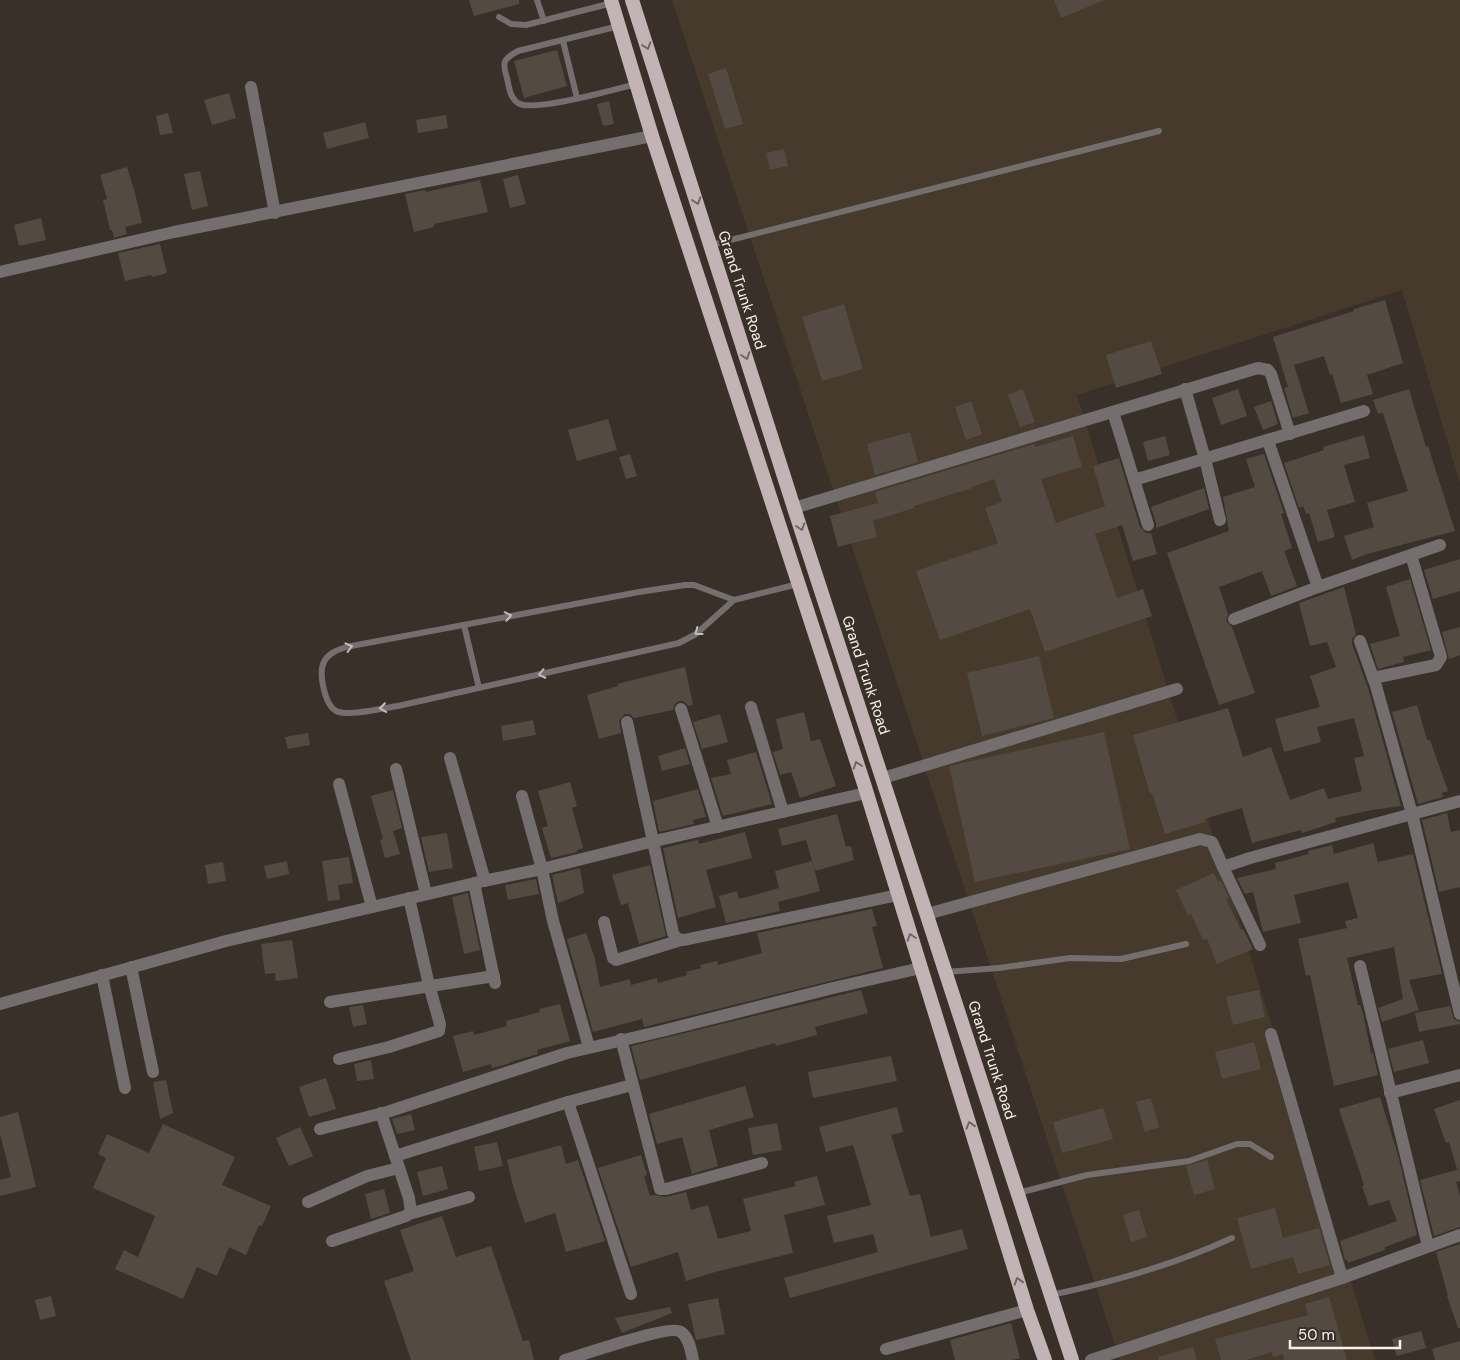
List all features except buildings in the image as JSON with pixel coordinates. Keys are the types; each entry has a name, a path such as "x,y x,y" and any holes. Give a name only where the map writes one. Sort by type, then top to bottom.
{"highway":[{"name":"Grand Trunk Road","path":"632,0 794,508 1072,1360"},
{"path":"612,1 652,136 866,793 1027,1310 1045,1360"}],"street":[{"path":"251,87 274,213"},
{"path":"0,272 174,232 652,136"},
{"path":"794,508 1258,368 1264,368 1271,374 1290,434"},
{"path":"1184,389 1205,459 1220,520"},
{"path":"1134,480 1364,411"},
{"path":"1113,412 1148,525"},
{"path":"1268,441 1318,587"},
{"path":"1234,619 1318,587 1440,545"},
{"path":"1373,678 1436,665 1441,657 1411,555"},
{"path":"1360,641 1373,678 1456,972 1460,1014"},
{"path":"883,778 1177,689"},
{"path":"751,708 783,812"},
{"path":"681,709 718,827"},
{"path":"627,722 673,933 680,940"},
{"path":"330,1002 429,986 494,980 479,882 450,758"},
{"path":"396,769 426,894"},
{"path":"339,784 372,906"},
{"path":"0,1004 226,941 372,906 542,870 866,793"},
{"path":"522,796 542,870 553,921 589,1047"},
{"path":"1223,867 1460,801"},
{"path":"927,914 1200,839 1212,842 1260,945"},
{"path":"604,922 613,958 616,960 680,940 898,895"},
{"path":"339,1059 390,1047 439,1031 440,1024 429,986 409,898"},
{"path":"1360,966 1428,1246"},
{"path":"131,967 153,1072"},
{"path":"320,1128 381,1114 473,1082 589,1047 921,968"},
{"path":"102,975 125,1088"},
{"path":"1271,1034 1342,1278"},
{"path":"621,1040 660,1189 666,1190 762,1163"},
{"path":"1390,1093 1460,1075"},
{"path":"395,1156 568,1102 632,1086"},
{"path":"568,1102 631,1294"},
{"path":"381,1114 412,1209 409,1214"},
{"path":"308,1202 367,1176 399,1168"},
{"path":"332,1241 371,1229 409,1214 469,1197"},
{"path":"1091,1360 1342,1278 1460,1235"},
{"path":"886,1349 1027,1310"},
{"path":"566,1360 673,1329 684,1333 693,1360"}],"lane":[{"path":"537,0 544,21"},
{"path":"499,17 511,24 526,26 612,1"},
{"path":"620,26 518,51 507,57 504,62 505,71 512,97 518,104 530,106 577,98 637,83"},
{"path":"563,41 577,98"},
{"path":"711,245 1159,131"},
{"path":"734,600 704,588 684,585 346,647 337,650 327,657 321,671 322,680 329,704 335,710 343,713 398,706 680,643 702,630 734,600 798,584"},
{"path":"464,625 479,688"},
{"path":"946,972 999,968 1076,958 1122,959 1186,944"},
{"path":"1018,1193 1087,1175 1189,1161 1237,1144 1250,1144 1271,1157"},
{"path":"1051,1295 1118,1280 1200,1252 1232,1238"}],"shaded area":[{"path":"672,0 1460,0 1460,483 1402,290 1077,395 1375,1360 1120,1360"}]}
